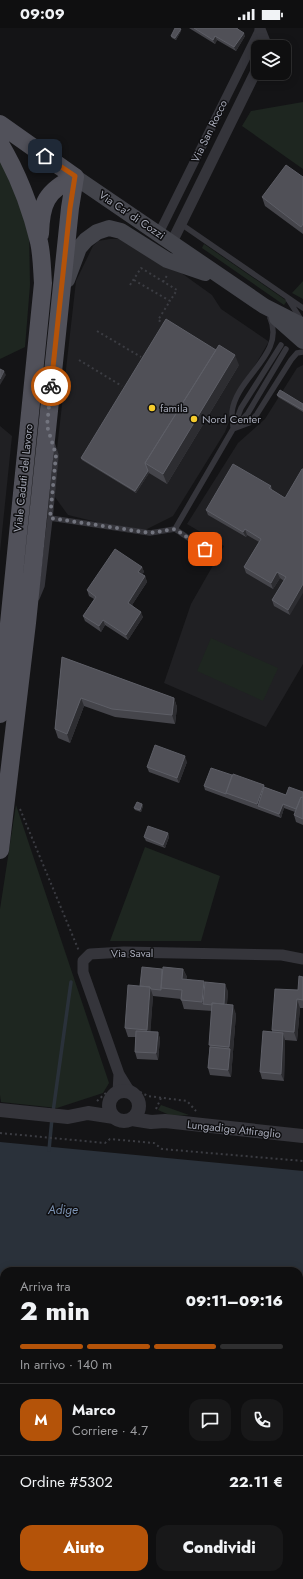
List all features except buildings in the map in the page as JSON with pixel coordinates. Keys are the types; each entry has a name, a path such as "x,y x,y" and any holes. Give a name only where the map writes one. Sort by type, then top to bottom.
{"main road":[{"name":"Via Ca' di Cozzi","path":"0,124 264,306 303,326"},
{"name":"Viale Caduti del Lavoro","path":"0,144 11,162 24,193 39,243"},
{"name":"Viale Caduti del Lavoro","path":"0,705 43,283 39,243 41,216 44,204 51,192 60,184 75,176"},
{"name":"Viale Caduti del Lavoro","path":"0,850 27,623 60,300 75,176"},
{"name":"Viale Caduti del Lavoro","path":"60,300 79,248 97,232 109,228 121,231 167,260 224,279"},
{"name":"Via Ca' di Cozzi","path":"264,306 303,341"}],"street":[{"path":"259,28 264,40"},
{"name":"Via San Rocco","path":"159,233 259,28"},
{"name":"Via Ca' di Cozzi","path":"181,224 252,80"},
{"path":"172,242 181,224"},
{"name":"Via Saval","path":"83,961 90,954 124,952 282,956 303,959"},
{"path":"83,961 83,972 119,1074 124,1093 109,1109 114,1117"},
{"name":"Lungadige Attiraglio","path":"0,1110 68,1117 124,1093 136,1096 139,1106 154,1113 165,1122"},
{"path":"132,1118 138,1113 139,1106"},
{"name":"Lungadige Attiraglio","path":"90,1108 123,1121 132,1118 151,1122 165,1122 303,1136"}],"lane":[{"name":"Via Ca' di Cozzi","path":"181,224 303,308"},
{"name":"Via Ca' di Cozzi","path":"286,296 303,322"},
{"path":"233,430 232,411 239,394 271,346 274,335 273,325 264,306"},
{"path":"175,529 233,430 241,408 281,345"},
{"path":"233,430 248,413 286,349"},
{"path":"233,430 249,423 291,360 297,353 303,352"},
{"name":"Viale Caduti del Lavoro","path":"27,623 42,586 50,518 56,455 47,426"},
{"path":"50,518 150,533 175,529 215,556"}],"path":[{"path":"130,285 141,268 177,290 158,320 165,324"},
{"path":"134,280 170,301"},
{"path":"98,331 141,357"},
{"path":"79,360 122,386"},
{"path":"19,808 83,961"},
{"path":"90,1108 107,1092 110,1077 119,1074"},
{"path":"124,1093 187,1101 201,1116"},
{"path":"0,1132 105,1144 110,1139 154,1143 162,1149 303,1161"}],"shaded area":[{"path":"303,102 303,169 242,126 251,111"},
{"path":"0,155 29,230 30,285 25,347 0,359"},
{"path":"110,239 134,239 212,295 221,309 268,341 235,400 232,414 225,432 173,516 145,530 109,525 68,515 52,493 76,281 93,246 98,241"},
{"path":"204,244 287,301 284,305 202,248"},
{"path":"303,281 303,299 292,293"},
{"path":"303,365 303,664 266,727 164,683 191,604 224,546 187,524 238,443 265,419 297,368"},
{"path":"0,426 12,436 0,552"},
{"path":"211,638 278,668 263,701 197,671"},
{"path":"16,805 109,1083 103,1093 57,1108 1,1102 0,1095 0,909"},
{"path":"145,847 220,876 201,941 110,941"},
{"path":"161,1105 189,1115 172,1116 158,1110"}],"water":[{"name":"Adige","path":"0,1142 303,1171 303,1267 0,1267"}],"waterway":[{"path":"53,1112 71,982"},
{"path":"49,1150 52,1118"}],"way so far":[{"path":"51,386 47,426 56,455 50,518 150,533 175,529 205,549"}],"place":[{"name":"famila","path":"152,408"},
{"name":"Nord Center","path":"194,419"}],"route":[{"path":"45,156 75,176 70,208 51,386"}]}
